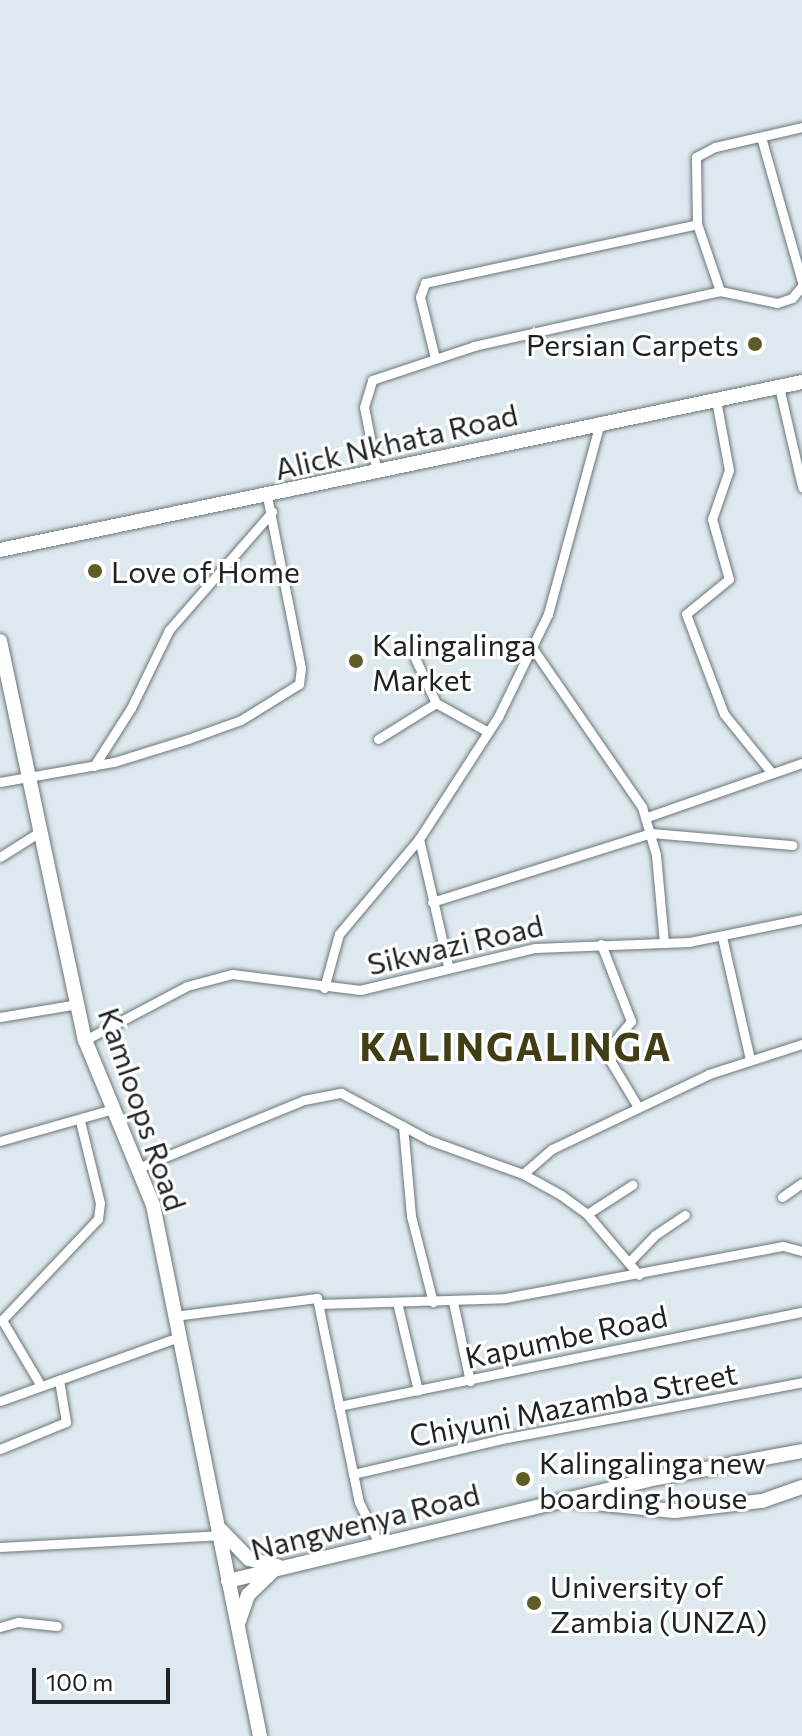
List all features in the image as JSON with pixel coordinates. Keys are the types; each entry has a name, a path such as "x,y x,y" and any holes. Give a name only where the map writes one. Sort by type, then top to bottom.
{"main road":[{"name":"Alick Nkhata Road","path":"0,550 267,497 600,422 802,382"},
{"name":"Kamloops Road","path":"0,641 85,1040 153,1205 260,1736"},
{"name":"Nangwenya Road","path":"228,1581 560,1500 802,1451"},
{"name":"Nangwenya Road","path":"560,1500 675,1511 762,1501 802,1487"},
{"path":"216,1513 233,1548 267,1566 286,1566"},
{"path":"238,1626 259,1582 286,1566"}],"street":[{"path":"720,291 697,224 696,157 715,147 802,127"},
{"path":"377,473 365,429 368,389 372,380 435,358 720,291 777,303 792,298 802,284 761,137"},
{"path":"435,358 420,297 421,286 431,280 697,224"},
{"path":"779,387 802,487"},
{"path":"716,400 729,470 712,519 729,579 686,614 719,704 771,772"},
{"path":"324,988 339,934 419,839 488,732 531,646 554,594 600,422"},
{"path":"0,782 94,766 241,720 299,684 301,668 267,497"},
{"path":"94,766 131,708 169,630 272,512"},
{"path":"531,646 647,817 664,943"},
{"path":"415,658 436,703 488,732"},
{"path":"378,739 436,703"},
{"path":"647,817 802,763"},
{"path":"0,857 41,831"},
{"path":"432,902 651,833 792,845"},
{"path":"419,839 448,966"},
{"name":"Sikwazi Road","path":"85,1040 212,978 251,974 324,988 373,989 448,966 535,948 664,943 722,937 802,919"},
{"path":"722,937 750,1059"},
{"path":"601,944 631,1021 610,1047 611,1062 638,1107"},
{"path":"0,1017 78,1004"},
{"path":"523,1174 552,1149 638,1107 750,1059 802,1044"},
{"path":"138,1168 325,1094 359,1099 403,1126 523,1174 587,1214 639,1275"},
{"path":"0,1141 80,1121 113,1109"},
{"path":"41,1386 4,1325 2,1312 21,1303 98,1219 100,1203 80,1121"},
{"path":"403,1126 406,1188 433,1302"},
{"path":"782,1197 802,1183"},
{"path":"587,1214 632,1185"},
{"path":"629,1262 685,1215"},
{"path":"319,1304 453,1302 518,1297 783,1246 802,1251"},
{"path":"174,1316 311,1295 319,1304 353,1474 379,1544"},
{"path":"397,1302 418,1391"},
{"path":"453,1302 470,1381"},
{"name":"Kapumbe Road","path":"339,1406 802,1312"},
{"path":"0,1401 179,1337"},
{"path":"0,1449 66,1422 59,1380"},
{"name":"Chiyuni Mazamba Street","path":"353,1474 802,1382"},
{"path":"0,1547 219,1535"},
{"path":"0,1627 18,1622 57,1626"}],"place":[{"name":"Persian Carpets","path":"755,344"},
{"name":"Love of Home","path":"95,571"},
{"name":"Kalingalinga Market","path":"356,661"},
{"name":"Kalingalinga new boarding house","path":"523,1479"},
{"name":"University of Zambia (UNZA)","path":"534,1603"}],"district":[{"name":"KALINGALINGA","path":"516,1046"}]}
